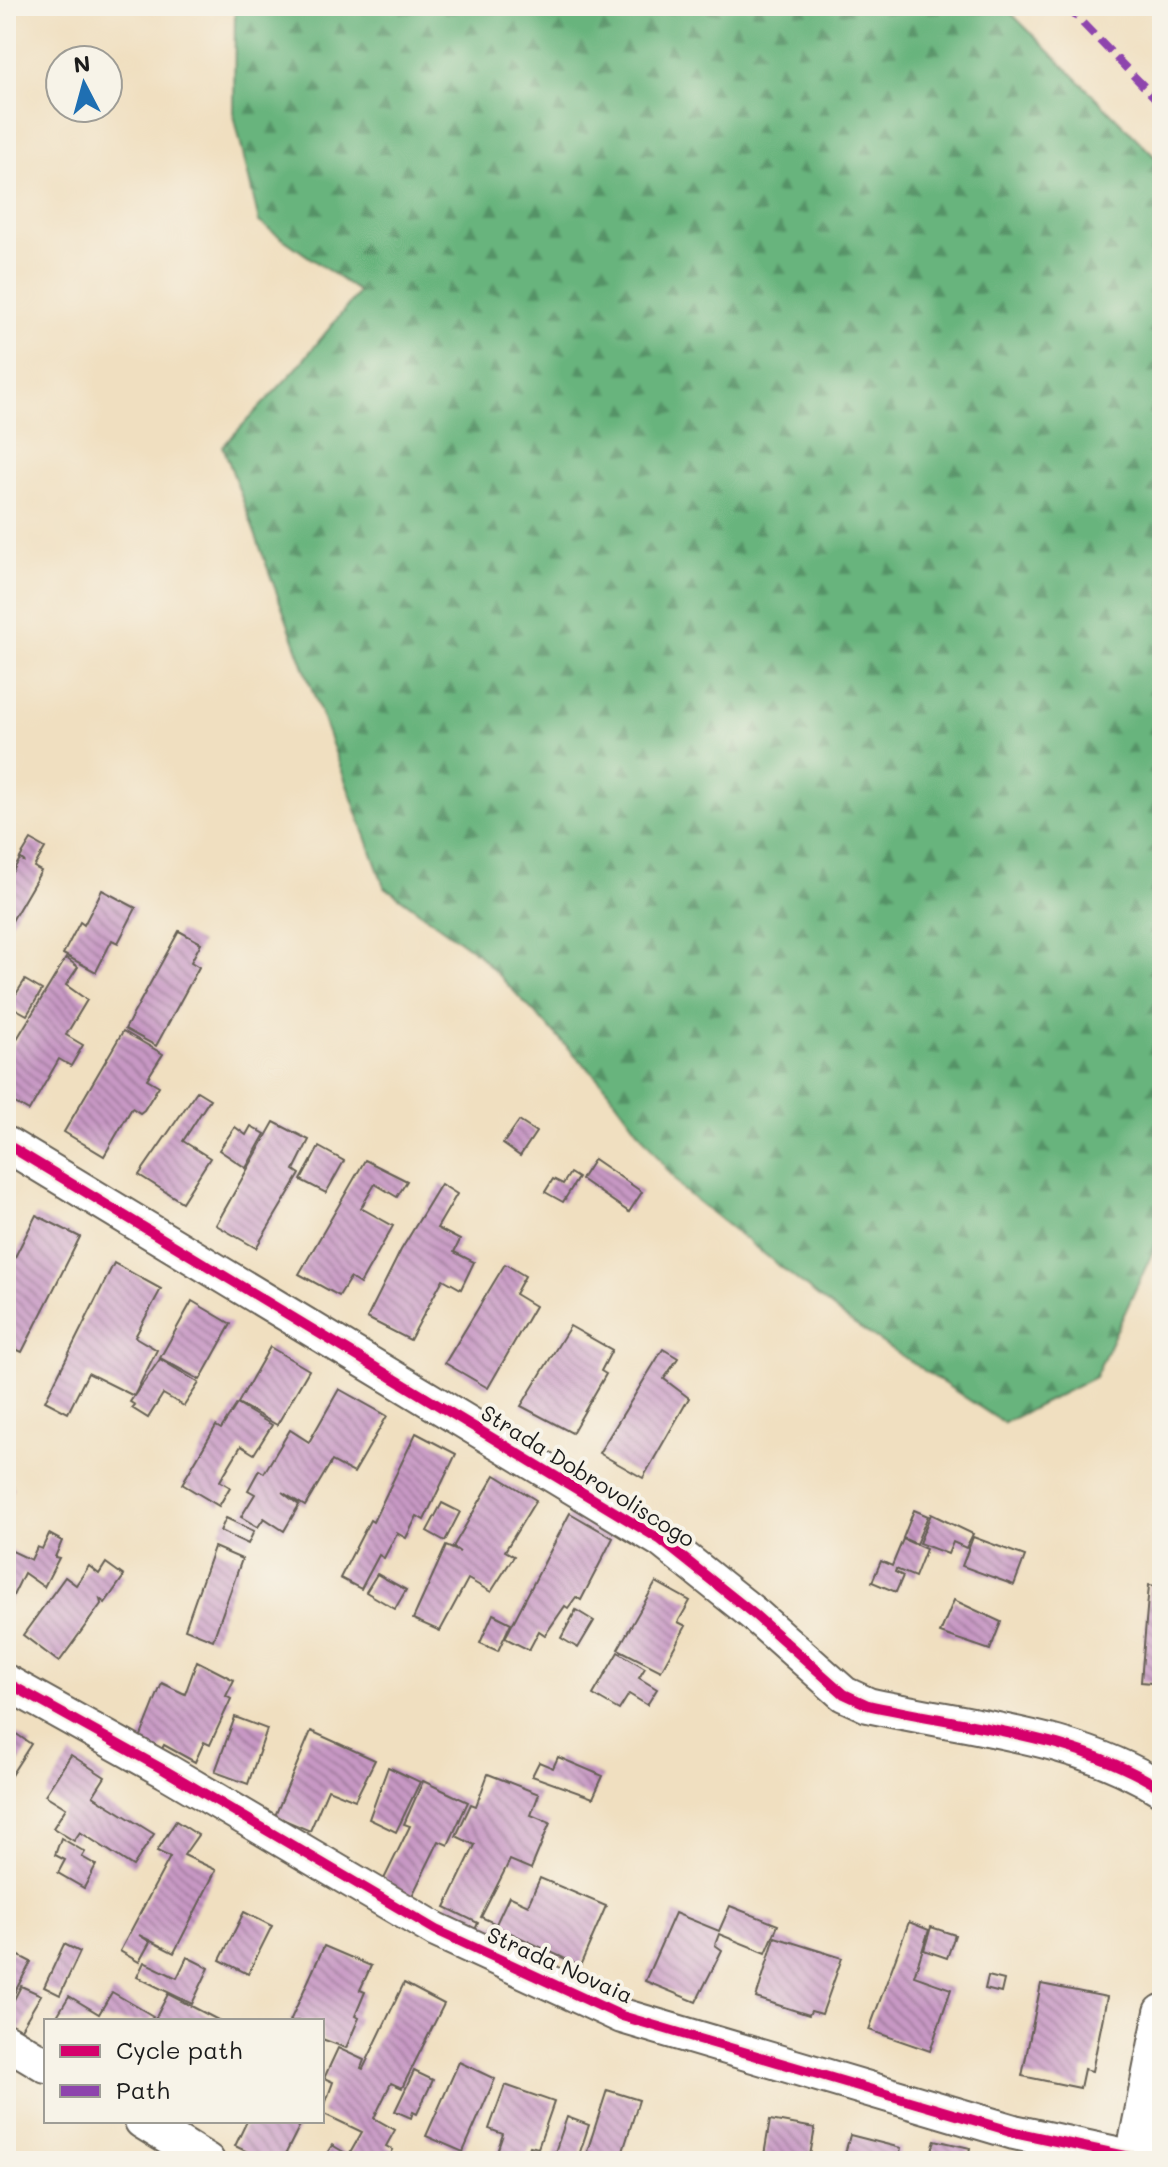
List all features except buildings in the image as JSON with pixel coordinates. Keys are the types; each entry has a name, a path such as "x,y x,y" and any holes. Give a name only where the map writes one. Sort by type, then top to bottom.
{"street":[{"name":"Strada Dobrovoliscogo","path":"6,1144 661,1540 755,1615 844,1694 868,1705 1088,1752 1133,1771 1162,1789"},
{"name":"Strada Novaia","path":"6,1682 166,1771 359,1887 513,1969 622,2016 1013,2147 1141,2160"},
{"path":"1141,2160 1162,2012"},
{"path":"6,2041 44,2064"},
{"path":"145,2123 207,2161"}],"green space":[{"path":"235,6 1004,6 1162,164 1162,1232 1095,1377 1004,1423 849,1321 682,1189 604,1085 478,954 384,886 223,446 297,368 359,292 259,222 234,115"}],"marked path":[{"path":"1066,6 1162,105"}],"cycle path":[{"path":"6,1144 661,1540 755,1615 844,1694 868,1705 1057,1744 1094,1756 1162,1789"},
{"path":"6,1682 166,1771 436,1930 622,2016 1014,2132 1149,2161"}]}
